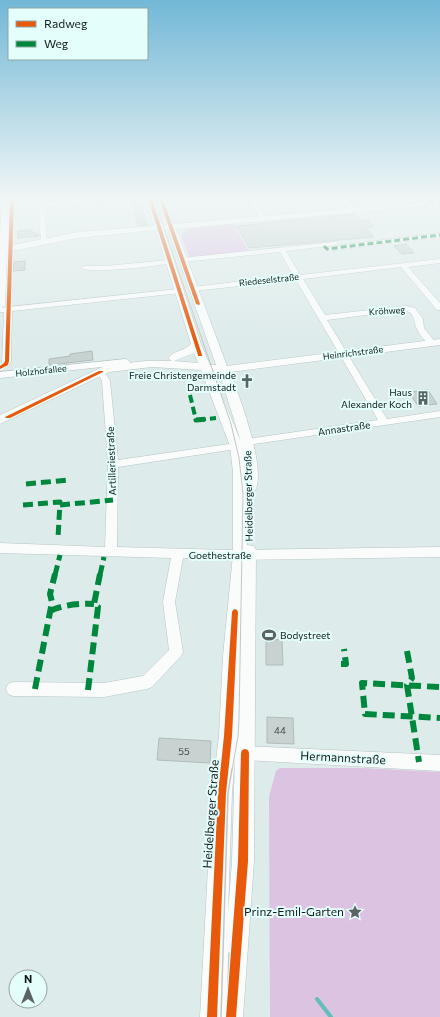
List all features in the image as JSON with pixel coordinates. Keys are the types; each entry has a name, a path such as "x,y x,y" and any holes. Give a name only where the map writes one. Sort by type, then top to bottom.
{"main road":[{"path":"3,308 2,250 19,246"},
{"name":"Heidelberger Straße","path":"164,246 203,364 228,424 241,444"},
{"name":"Heidelberger Straße","path":"179,249 222,366 241,444 250,471 244,555 236,752 243,861 231,1017"},
{"name":"Heinrichstraße","path":"203,364 251,368 265,364 436,343"},
{"path":"173,358 188,353 196,344"},
{"path":"0,420 126,362 143,358 173,358 203,364"},
{"path":"100,373 156,364 203,364"},
{"name":"Heidelberger Straße","path":"212,1017 222,793 236,752"}],"street":[{"path":"182,260 319,246"},
{"path":"324,246 327,249 348,246"},
{"path":"282,250 384,422"},
{"name":"Riedeselstraße","path":"193,289 440,261"},
{"path":"85,268 106,268 169,262"},
{"path":"403,266 440,308"},
{"path":"6,364 3,308 178,291"},
{"name":"Kröhweg","path":"322,318 406,308 412,310 419,319 420,328 436,343"},
{"name":"Holzhofallee","path":"0,375 126,362"},
{"path":"82,366 91,372 100,373"},
{"name":"Artilleriestraße","path":"100,373 106,381 113,464 111,552"},
{"name":"Annastraße","path":"113,464 440,414"},
{"name":"Goethestraße","path":"0,548 244,555 440,552"},
{"path":"13,689 104,690 147,682 176,652 169,602 178,554"},
{"name":"Hermannstraße","path":"236,752 440,763"}],"shaded area":[{"path":"185,246 246,246 249,252 190,258"},
{"name":"Prinz-Emil-Garten","path":"280,768 362,768 440,772 440,1017 270,1017 269,797 276,771"}],"building":[{"path":"248,246 266,246 249,248"},
{"path":"394,246 408,246 414,253 402,254"},
{"path":"25,261 25,270 13,271 14,262"},
{"path":"92,351 93,360 49,365 49,359"},
{"name":"Haus Alexander Koch","path":"428,390 437,404 418,406 409,392"},
{"path":"266,639 282,640 283,665 266,665"},
{"path":"267,717 293,718 294,744 267,743"},
{"path":"159,738 211,741 210,763 157,760"}],"waterway":[{"path":"317,999 331,1017"}],"tram line":[{"path":"170,246 231,424 239,458 243,493 239,719 238,736 232,770"},
{"path":"221,1017 228,793 232,769"},
{"path":"227,1017 229,953"}],"marked path":[{"path":"324,246 327,249 348,246"},
{"path":"190,395 196,420 216,418"},
{"path":"26,484 68,480"},
{"path":"60,505 113,500"},
{"path":"23,505 60,502 58,538"},
{"path":"35,689 52,602 50,594 60,555"},
{"path":"88,690 98,607 94,604 104,557"},
{"path":"50,611 58,607 72,606 78,603 94,604"},
{"path":"341,664 346,664 344,649"},
{"path":"407,651 412,678 407,685 419,762"},
{"path":"439,687 362,683 365,714 440,718"}],"cycle path":[{"path":"0,368 6,364 7,361 11,246"},
{"path":"165,246 200,355"},
{"path":"178,246 198,304"},
{"path":"8,417 101,372"},
{"path":"212,1017 222,793 228,736 235,612"},
{"path":"231,1017 243,861 245,753"}],"place":[{"name":"Freie Christengemeinde Darmstadt","path":"247,381"},
{"name":"Haus Alexander Koch","path":"423,398"},
{"name":"Bodystreet","path":"269,635"},
{"name":"Prinz-Emil-Garten","path":"355,912"}]}
